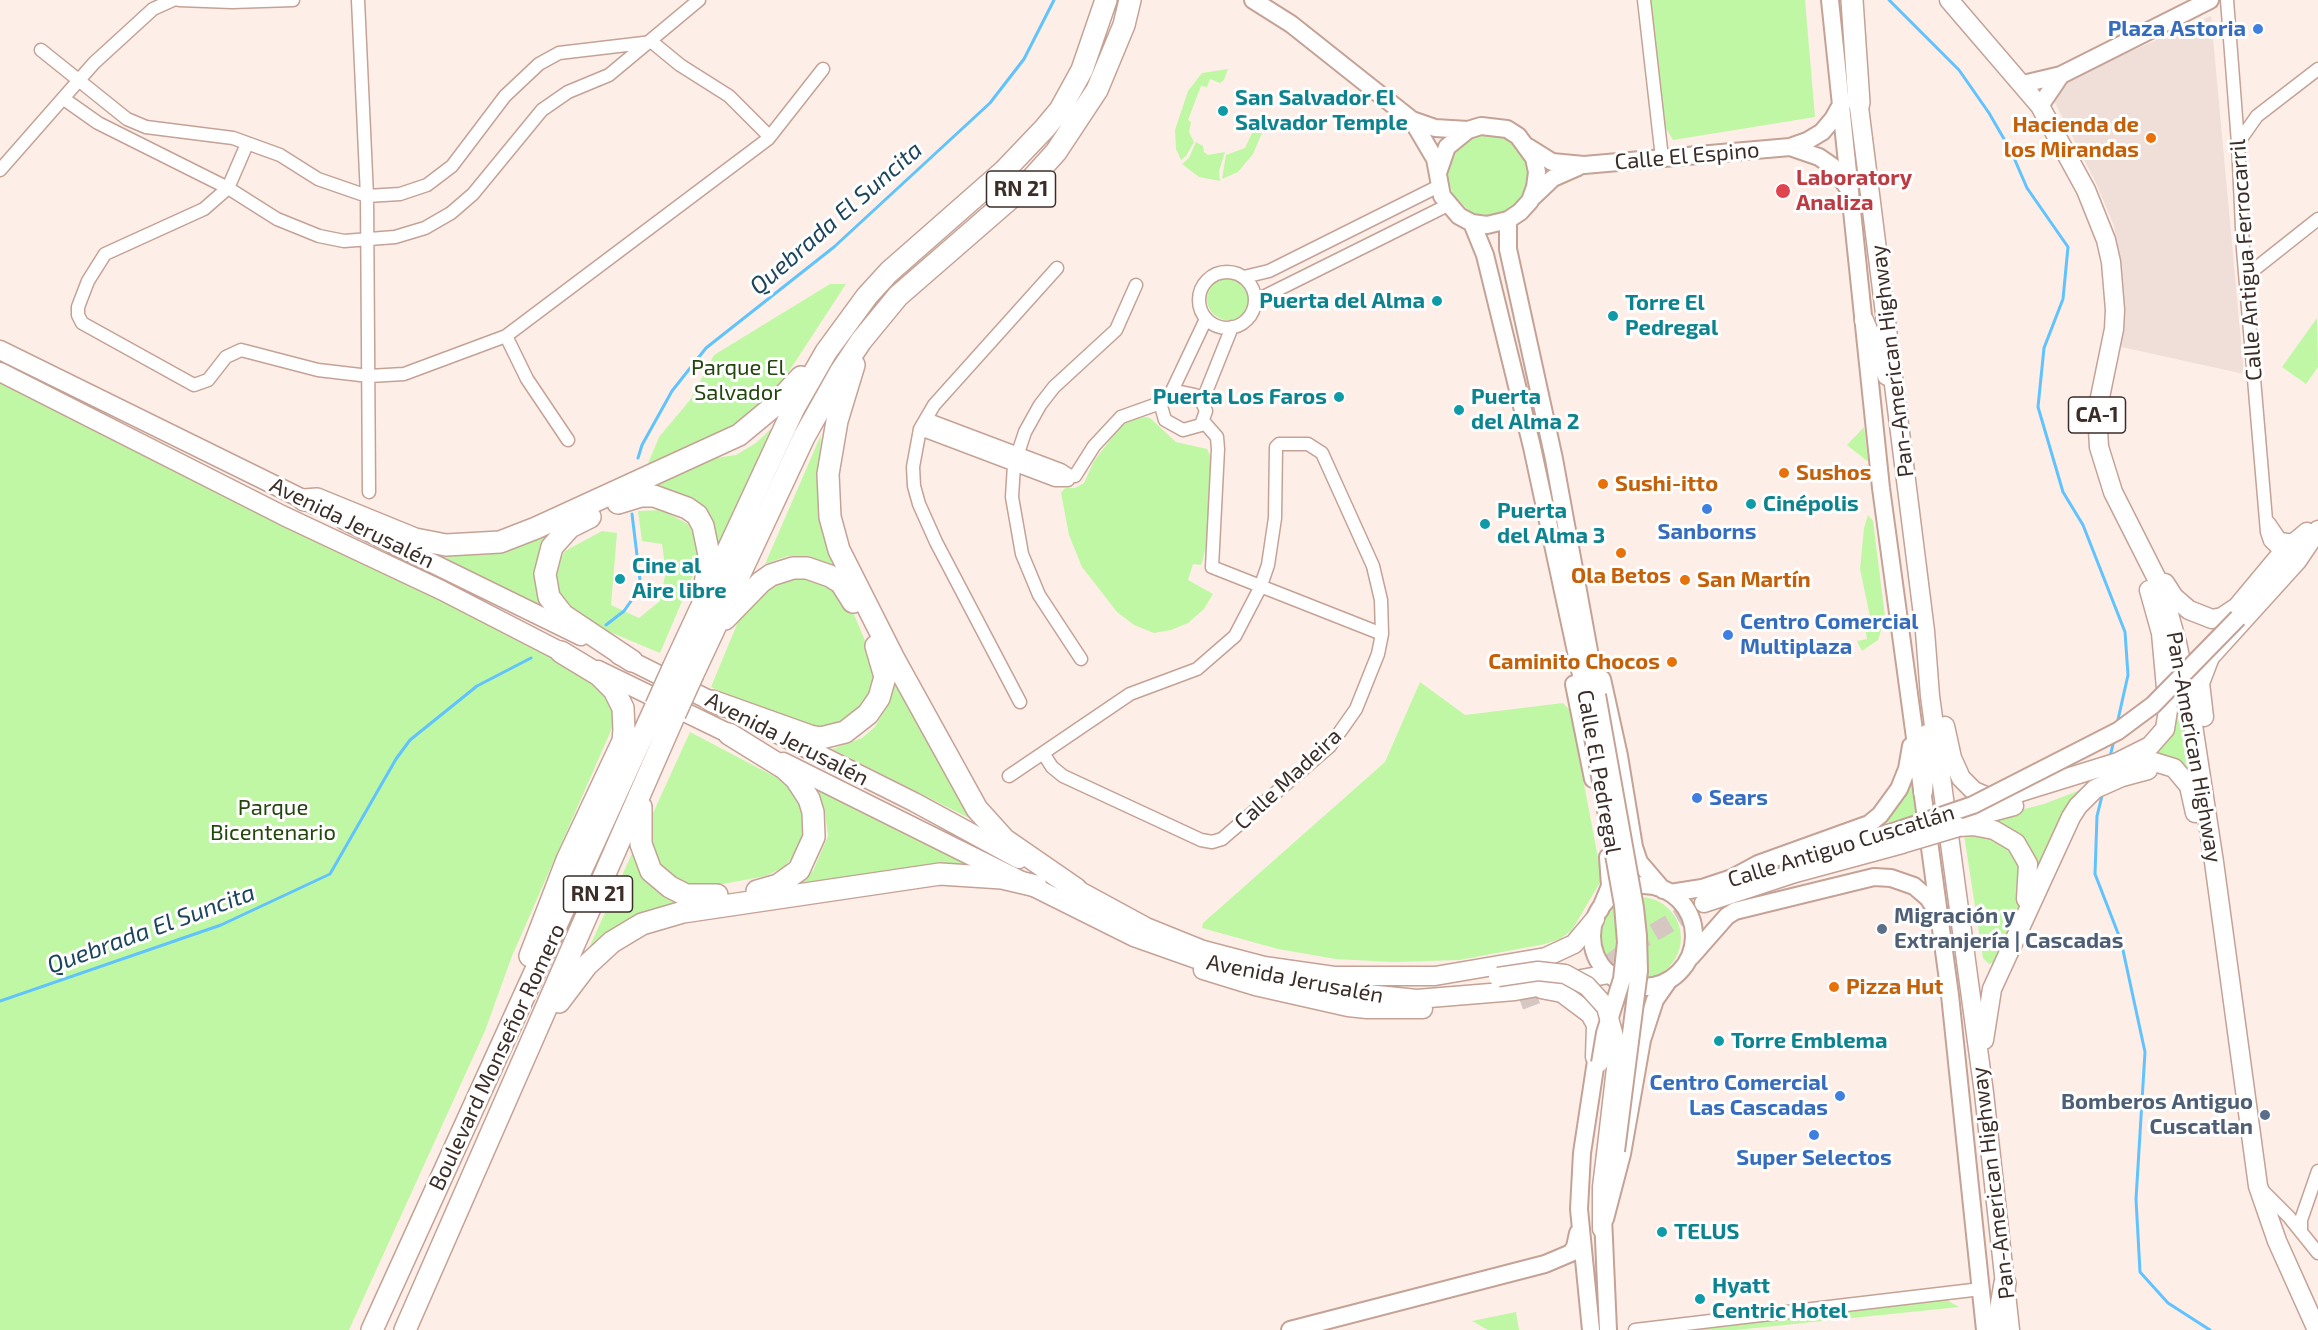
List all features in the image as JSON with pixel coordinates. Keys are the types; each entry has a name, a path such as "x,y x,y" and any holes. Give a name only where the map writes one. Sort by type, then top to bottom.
{"highway":[{"name":"Boulevard Monseñor Romero","path":"372,1330 656,706 684,670 702,631 799,399 826,352 867,296 932,233 1005,171 1045,128 1082,70 1106,0"},
{"name":"Boulevard Monseñor Romero","path":"702,631 827,394 861,341 898,296 1028,183 1056,152 1097,90 1124,25 1130,0"},
{"path":"1850,103 1852,0"},
{"path":"304,500 317,499 415,539 446,545 500,542 536,528 740,435 793,389 845,312 867,296"},
{"path":"861,341 837,421 828,474 830,517 839,550 898,667 977,809 1005,840 1076,889"},
{"path":"632,661 563,615 549,597 545,574 548,557 557,539 570,527 626,499 641,496 669,500 697,515 703,526 709,555 702,631"},
{"path":"702,631 771,575 793,568 820,571 841,583 849,593 880,655 885,677 879,698 868,714 846,732 821,738 795,732 712,701"},
{"path":"495,1060 532,950 567,860 623,741 625,719 614,690 600,675 561,652"},
{"name":"Boulevard Monseñor Romero","path":"405,1330 643,790 675,714 684,670"},
{"path":"643,790 640,824 643,854 651,870 670,887 686,895 708,896 765,890 790,878 806,858 814,837 813,812 809,799 796,779 784,768 729,734"},
{"path":"519,1073 555,1008 587,965 612,942 653,920 739,902 940,874 1002,878 1036,886"},
{"path":"1997,1330 2005,1283"}],"main road":[{"path":"1253,0 1291,24 1412,120 1430,147 1439,179 1448,205 1459,216 1472,223 1487,225 1508,220 1521,212 1530,201 1537,172 1528,146 1518,136 1501,128 1480,126 1468,130 1447,147 1439,179"},
{"path":"1830,0 1850,103 1850,191 1881,488 1941,917 1985,1330"},
{"name":"Pan-American Highway","path":"1844,0 1850,103 1895,388 1925,631 1930,696 1984,1093 2010,1330"},
{"name":"Pan-American Highway","path":"1949,0 2040,106 2097,213 2111,262 2115,297 2114,329 2097,412 2099,447 2113,492 2162,589 2173,625 2189,699 2214,862 2258,1186 2277,1241 2317,1330"},
{"path":"2023,84 2061,75 2210,0"},
{"path":"2040,106 2045,94 2061,75"},
{"name":"Calle El Espino","path":"1528,146 1552,162 1584,165 1790,147 1822,132 1850,103"},
{"path":"1412,120 1435,128 1468,130"},
{"name":"Calle El Espino","path":"1790,147 1805,150 1832,166 1850,191"},
{"name":"Calle El Espino","path":"1530,201 1554,178 1584,165"},
{"name":"Calle El Pedregal","path":"1508,220 1508,249 1554,459 1577,585 1623,905 1626,942 1622,979 1602,1047 1590,1151 1589,1224 1597,1330"},
{"name":"Calle El Pedregal","path":"1472,223 1482,244 1592,696 1638,936 1639,971 1611,1149"},
{"path":"1864,320 1887,376 1895,388"},
{"name":"Avenida Jerusalén","path":"0,350 914,802 1146,927 1203,950 1264,966 1334,976 1435,976 1546,957 1574,944 1597,914"},
{"name":"Avenida Jerusalén","path":"0,372 284,516 441,590 884,814 1036,886 1134,937 1219,967 1347,992 1417,999 1518,996 1614,978"},
{"path":"1532,447 1543,527 1610,867 1610,886 1597,914 1592,936 1593,949 1600,964 1614,978 1647,987 1669,980"},
{"path":"1925,631 1952,758 1966,784 1983,797 1995,800 2064,780 2118,769 2140,753 2159,738 2168,722 2159,623 2140,562 2113,492"},
{"path":"2126,517 2149,551 2174,597 2189,610 2212,619 2228,614 2237,607 2301,539"},
{"path":"2214,862 2201,690 2203,672 2216,648 2297,561 2301,539"},
{"name":"Calle Antiguo Cuscatlán","path":"1666,891 1702,888 1734,877 1897,836 1973,805 2118,731 2153,705 2238,618 2301,539"},
{"path":"1577,585 1606,693 1634,847 1639,862 1683,906 1692,927 1691,950 1683,967"},
{"path":"1923,792 1930,696"},
{"path":"1734,877 1758,864 1869,825 1880,815 1899,789 1907,768 1912,718"},
{"path":"1704,903 1897,836 1958,824 2092,784 2136,761 2159,761 2174,768 2187,781 2192,793 2228,964"},
{"path":"1984,1093 1984,1030 1988,1004 2023,917 2071,817 2092,784"},
{"path":"1958,824 1994,830 2009,837 2022,850 2029,873 2023,917"},
{"path":"1602,1229 1620,1162 1642,1040 1655,1000 1669,980 1683,967 1726,916 1735,911 1874,878 1891,878 1914,886 1928,898 1941,917"},
{"path":"1597,914 1612,895 1629,887 1649,886 1666,891"},
{"path":"1334,976 1423,986 1538,971 1565,974 1587,986 1606,1006 1618,1051 1611,1149 1602,1187 1608,1330"},
{"path":"1290,1330 1545,1264 1571,1253 1575,1247 1582,1153 1595,1063 1614,978"},
{"path":"1518,996 1557,991 1581,1005 1596,1025 1595,1063"},
{"path":"1579,1209 1591,1330"},
{"path":"1545,1264 1565,1264 1578,1270 1586,1287"}],"street":[{"path":"0,170 133,26 153,9 173,0"},
{"path":"179,0 232,2 294,0"},
{"path":"358,0 367,196 369,492"},
{"path":"1644,0 1662,158"},
{"name":"Calle Antigua Ferrocarril","path":"2227,0 2238,143 2243,249 2270,541 2301,539"},
{"path":"64,99 98,123 228,188 277,219 319,236 344,241 368,241 395,237 425,228 451,213 473,194 542,110 568,92 609,75 652,42 695,1"},
{"path":"41,50 127,119 146,127 233,138 280,155 318,179 367,196 400,194 427,185 452,165 505,96 539,64 559,53 652,42 680,65 729,96 769,136"},
{"path":"247,144 228,188 204,209 105,254 88,281 78,307 78,315 82,323 194,384 201,384 208,380 226,357 241,350 318,370 369,375 404,374 506,336 769,136 823,69"},
{"path":"2238,143 2257,116 2318,69"},
{"path":"2235,112 2257,116"},
{"path":"1244,277 1269,271 1439,179"},
{"path":"1255,301 1448,205"},
{"path":"2246,276 2318,219"},
{"path":"2243,249 2273,254"},
{"path":"1020,702 919,504 914,486 913,466 923,424 951,383 1057,268"},
{"path":"1202,402 1232,327 1250,316 1255,301 1250,284 1244,277 1236,273 1219,272 1204,283 1199,301 1206,319 1214,324 1232,327"},
{"path":"1081,659 1039,595 1022,554 1012,497 1016,459 1031,418 1054,387 1116,330 1136,285"},
{"path":"923,424 1016,459 1055,480 1070,477 1121,417 1167,398 1188,393 1202,402 1206,411 1203,421 1196,428 1183,430 1165,420 1162,413 1167,398 1206,319"},
{"path":"506,336 527,379 568,440"},
{"path":"1203,421 1217,437 1218,449 1210,563 1215,571 1382,634"},
{"name":"Calle Madeira","path":"1043,753 1052,767 1063,776 1186,834 1212,842 1222,838 1250,817 1305,770 1343,729 1366,686 1382,634 1380,594 1366,546 1322,453 1308,444 1279,444 1276,447 1275,518 1268,565 1260,588"},
{"path":"2267,519 2273,533 2280,539 2301,539"},
{"path":"1009,776 1130,694 1186,674 1210,660 1235,636 1260,588"},
{"path":"2301,1231 2301,1220 2318,1171"},
{"path":"2258,1186 2301,1231 2318,1253"},
{"path":"1635,1330 1981,1289"}],"shaded area":[{"path":"2211,16 2244,374 2117,346 2121,269 2114,226 2096,183 2053,99 2072,77"}],"green space":[{"path":"1651,0 1805,0 1815,117 1673,140 1661,120"},
{"path":"1228,69 1224,80 1220,83 1210,79 1207,87 1201,86 1188,120 1191,122 1189,132 1194,142 1181,160 1176,149 1175,130 1188,91 1202,73"},
{"path":"1254,129 1262,133 1253,154 1238,172 1222,179 1226,155 1245,148"},
{"path":"1488,131 1518,141 1532,172 1522,201 1506,213 1496,216 1476,214 1467,209 1453,195 1447,175 1454,151 1464,139"},
{"path":"1196,142 1203,146 1204,152 1208,155 1225,152 1219,171 1220,181 1199,177 1182,164 1189,158"},
{"path":"1228,278 1243,284 1249,299 1243,314 1228,320 1213,314 1207,299 1213,284"},
{"name":"Parque El Salvador","path":"830,284 846,284 784,379 753,415 712,439 647,466 659,437 690,400 714,355"},
{"path":"2317,318 2318,367 2306,384 2282,367"},
{"name":"Parque Bicentenario","path":"0,382 496,627 504,634 584,673 604,689 615,716 613,726 512,956 485,1031 349,1330 0,1330"},
{"path":"1144,417 1150,418 1176,442 1207,449 1212,459 1209,532 1201,565 1193,564 1188,580 1213,594 1204,609 1188,623 1171,630 1154,633 1134,625 1117,612 1082,567 1069,535 1061,493 1065,488 1075,488 1084,483 1094,461 1117,431 1127,422"},
{"path":"776,424 718,549 686,498 648,483 702,460 736,455 756,443"},
{"path":"1864,427 1868,460 1867,461 1847,445"},
{"path":"821,435 818,492 823,523 842,572 809,556 788,556 765,564"},
{"path":"662,510 688,524 695,537 698,551 694,573 660,653 581,620 560,600 555,585 556,565 565,551 602,531 617,533 611,605 639,618 660,601 666,571 662,544 642,541 638,511"},
{"path":"1868,515 1873,521 1885,617 1878,640 1862,651 1857,641 1867,639 1865,627 1872,626 1860,569 1864,528"},
{"path":"557,526 546,537 540,554 546,610 426,550"},
{"path":"815,575 848,600 876,667 867,701 852,716 829,730 809,729 757,709 711,687 740,617 772,581"},
{"path":"2176,659 2189,769 2187,770 2150,750"},
{"path":"892,666 979,823 832,749 862,738 875,727 887,706"},
{"path":"1420,682 1465,715 1563,703 1570,710 1602,879 1572,930 1560,939 1545,944 1459,960 1392,962 1336,959 1278,949 1202,928 1203,923 1385,762"},
{"path":"690,732 785,782 796,793 804,811 805,826 796,853 784,867 766,876 701,888 679,884 657,865 651,847 649,822"},
{"path":"1915,776 1920,815 1877,825 1896,804"},
{"path":"814,786 867,814 980,867 795,887 813,871 828,836 824,806"},
{"path":"2083,789 2037,881 2030,862 1974,822 2044,804"},
{"path":"1986,832 2023,859 2020,904 1995,962 1989,964 1983,958 1964,835"},
{"path":"636,845 696,903 583,961"},
{"path":"1640,897 1656,900 1669,909 1678,922 1681,938 1678,954 1669,967 1656,976 1640,979 1624,976 1611,967 1602,954 1599,938 1602,922 1611,909 1624,900"},
{"path":"1945,1299 1959,1307 1736,1330 1664,1330"},
{"path":"1516,1312 1519,1330 1488,1330 1472,1321"}],"waterway":[{"name":"Quebrada El Suncita","path":"638,458 642,445 672,391 706,348 834,247 990,103 1024,59 1054,0"},
{"path":"1889,0 1959,70 1989,113 2011,151 2027,188 2068,247 2063,299 2044,348 2038,407 2063,492 2083,525 2125,632 2128,675 2117,724"},
{"name":"Quebrada El Suncita","path":"606,625 624,611 638,591 640,580 632,514"},
{"name":"Quebrada El Suncita","path":"0,1001 221,925 330,874 396,759 410,740 477,686 531,658"},
{"path":"2110,757 2114,740"},
{"path":"2103,792 2097,816 2095,874 2121,941 2145,1052 2136,1199 2140,1272 2168,1303 2210,1330"}],"tunnel":[{"path":"1587,977 1596,974 1636,943 1704,903"},
{"path":"1520,1001 1558,987"}],"place":[{"name":"Plaza Astoria","path":"2258,29"},
{"name":"San Salvador El Salvador Temple","path":"1223,111"},
{"name":"Hacienda de los Mirandas","path":"2151,138"},
{"name":"Laboratory Analiza","path":"1783,191"},
{"name":"Puerta del Alma","path":"1437,301"},
{"name":"Torre El Pedregal","path":"1613,316"},
{"name":"Puerta Los Faros","path":"1339,397"},
{"name":"Puerta del Alma 2","path":"1459,410"},
{"name":"Sushos","path":"1784,473"},
{"name":"Sushi-itto","path":"1603,484"},
{"name":"Cinépolis","path":"1751,504"},
{"name":"Sanborns","path":"1707,509"},
{"name":"Puerta del Alma 3","path":"1485,524"},
{"name":"Ola Betos","path":"1621,553"},
{"name":"Cine al Aire libre","path":"620,579"},
{"name":"San Martín","path":"1685,580"},
{"name":"Centro Comercial Multiplaza","path":"1728,635"},
{"name":"Caminito Chocos","path":"1672,662"},
{"name":"Sears","path":"1697,798"},
{"name":"Migración y Extranjería | Cascadas","path":"1882,929"},
{"name":"Pizza Hut","path":"1834,987"},
{"name":"Torre Emblema","path":"1719,1041"},
{"name":"Centro Comercial Las Cascadas","path":"1840,1096"},
{"name":"Bomberos Antiguo Cuscatlan","path":"2265,1115"},
{"name":"Super Selectos","path":"1814,1135"},
{"name":"TELUS","path":"1662,1232"},
{"name":"Hyatt Centric Hotel","path":"1700,1299"}]}
